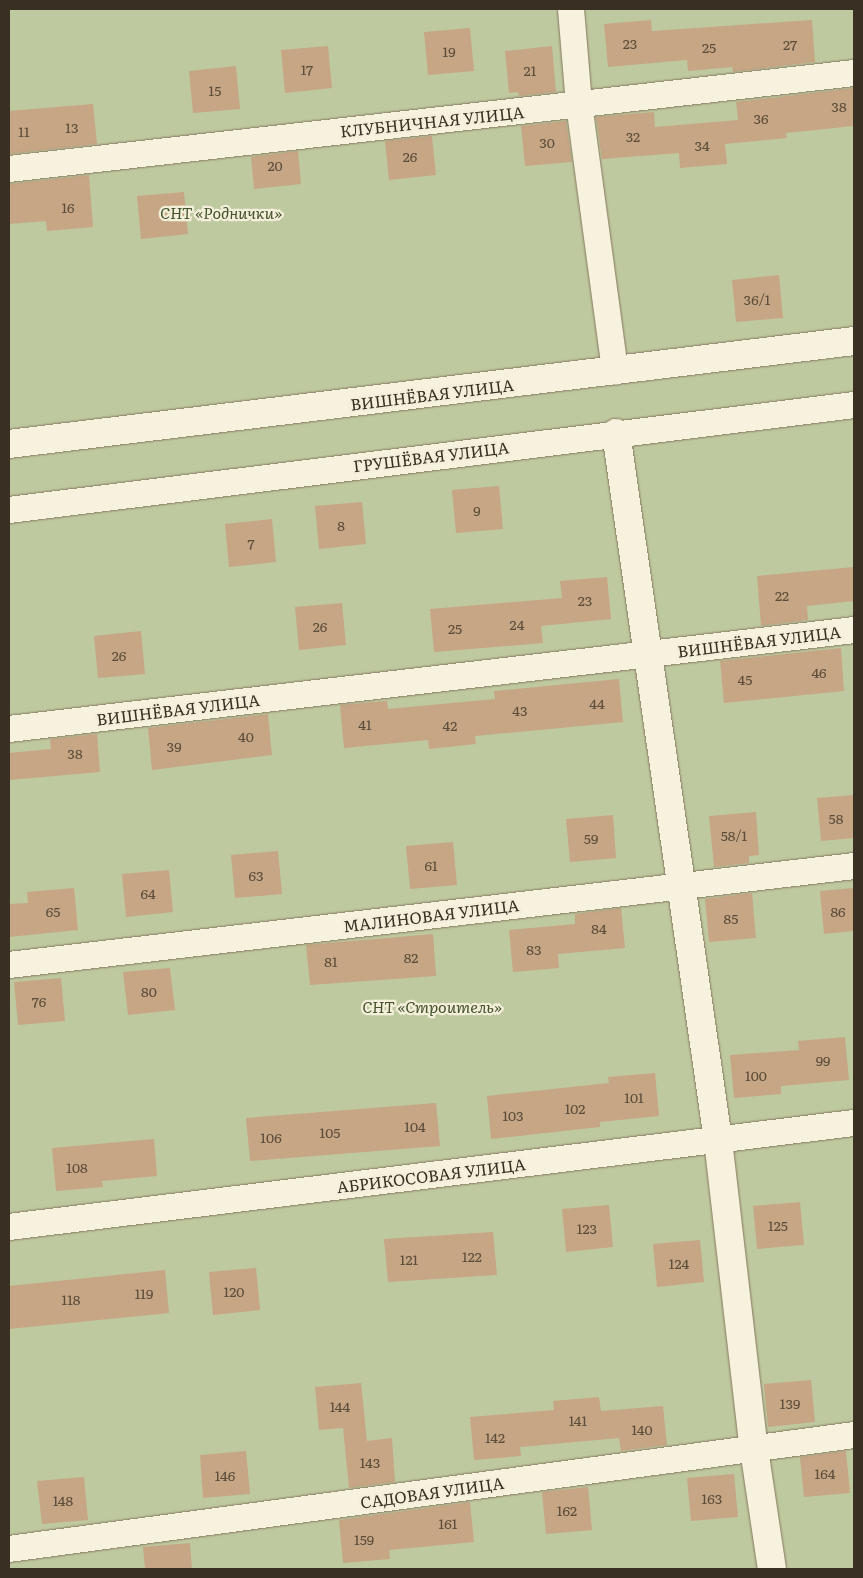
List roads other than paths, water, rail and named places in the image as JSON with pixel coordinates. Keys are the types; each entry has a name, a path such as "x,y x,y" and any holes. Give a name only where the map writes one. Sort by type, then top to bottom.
{"street":[{"path":"571,9 579,104 615,372"},
{"name":"КЛУБНИЧНАЯ УЛИЦА","path":"9,169 854,73"},
{"name":"ВИШНЁВАЯ УЛИЦА","path":"9,444 615,372 854,341"},
{"name":"ГРУШЁВАЯ УЛИЦА","path":"9,510 616,433 854,405"},
{"path":"616,433 718,1140 754,1449 772,1569"},
{"name":"ВИШНЁВАЯ УЛИЦА","path":"9,729 854,630"},
{"name":"МАЛИНОВАЯ УЛИЦА","path":"9,965 854,866"},
{"name":"АБРИКОСОВАЯ УЛИЦА","path":"9,1227 854,1123"},
{"name":"САДОВАЯ УЛИЦА","path":"9,1549 854,1435"}],"park label":[{"name":"СНТ «Роднички»","path":"221,212"},
{"name":"СНТ «Строитель»","path":"432,1006"}]}
